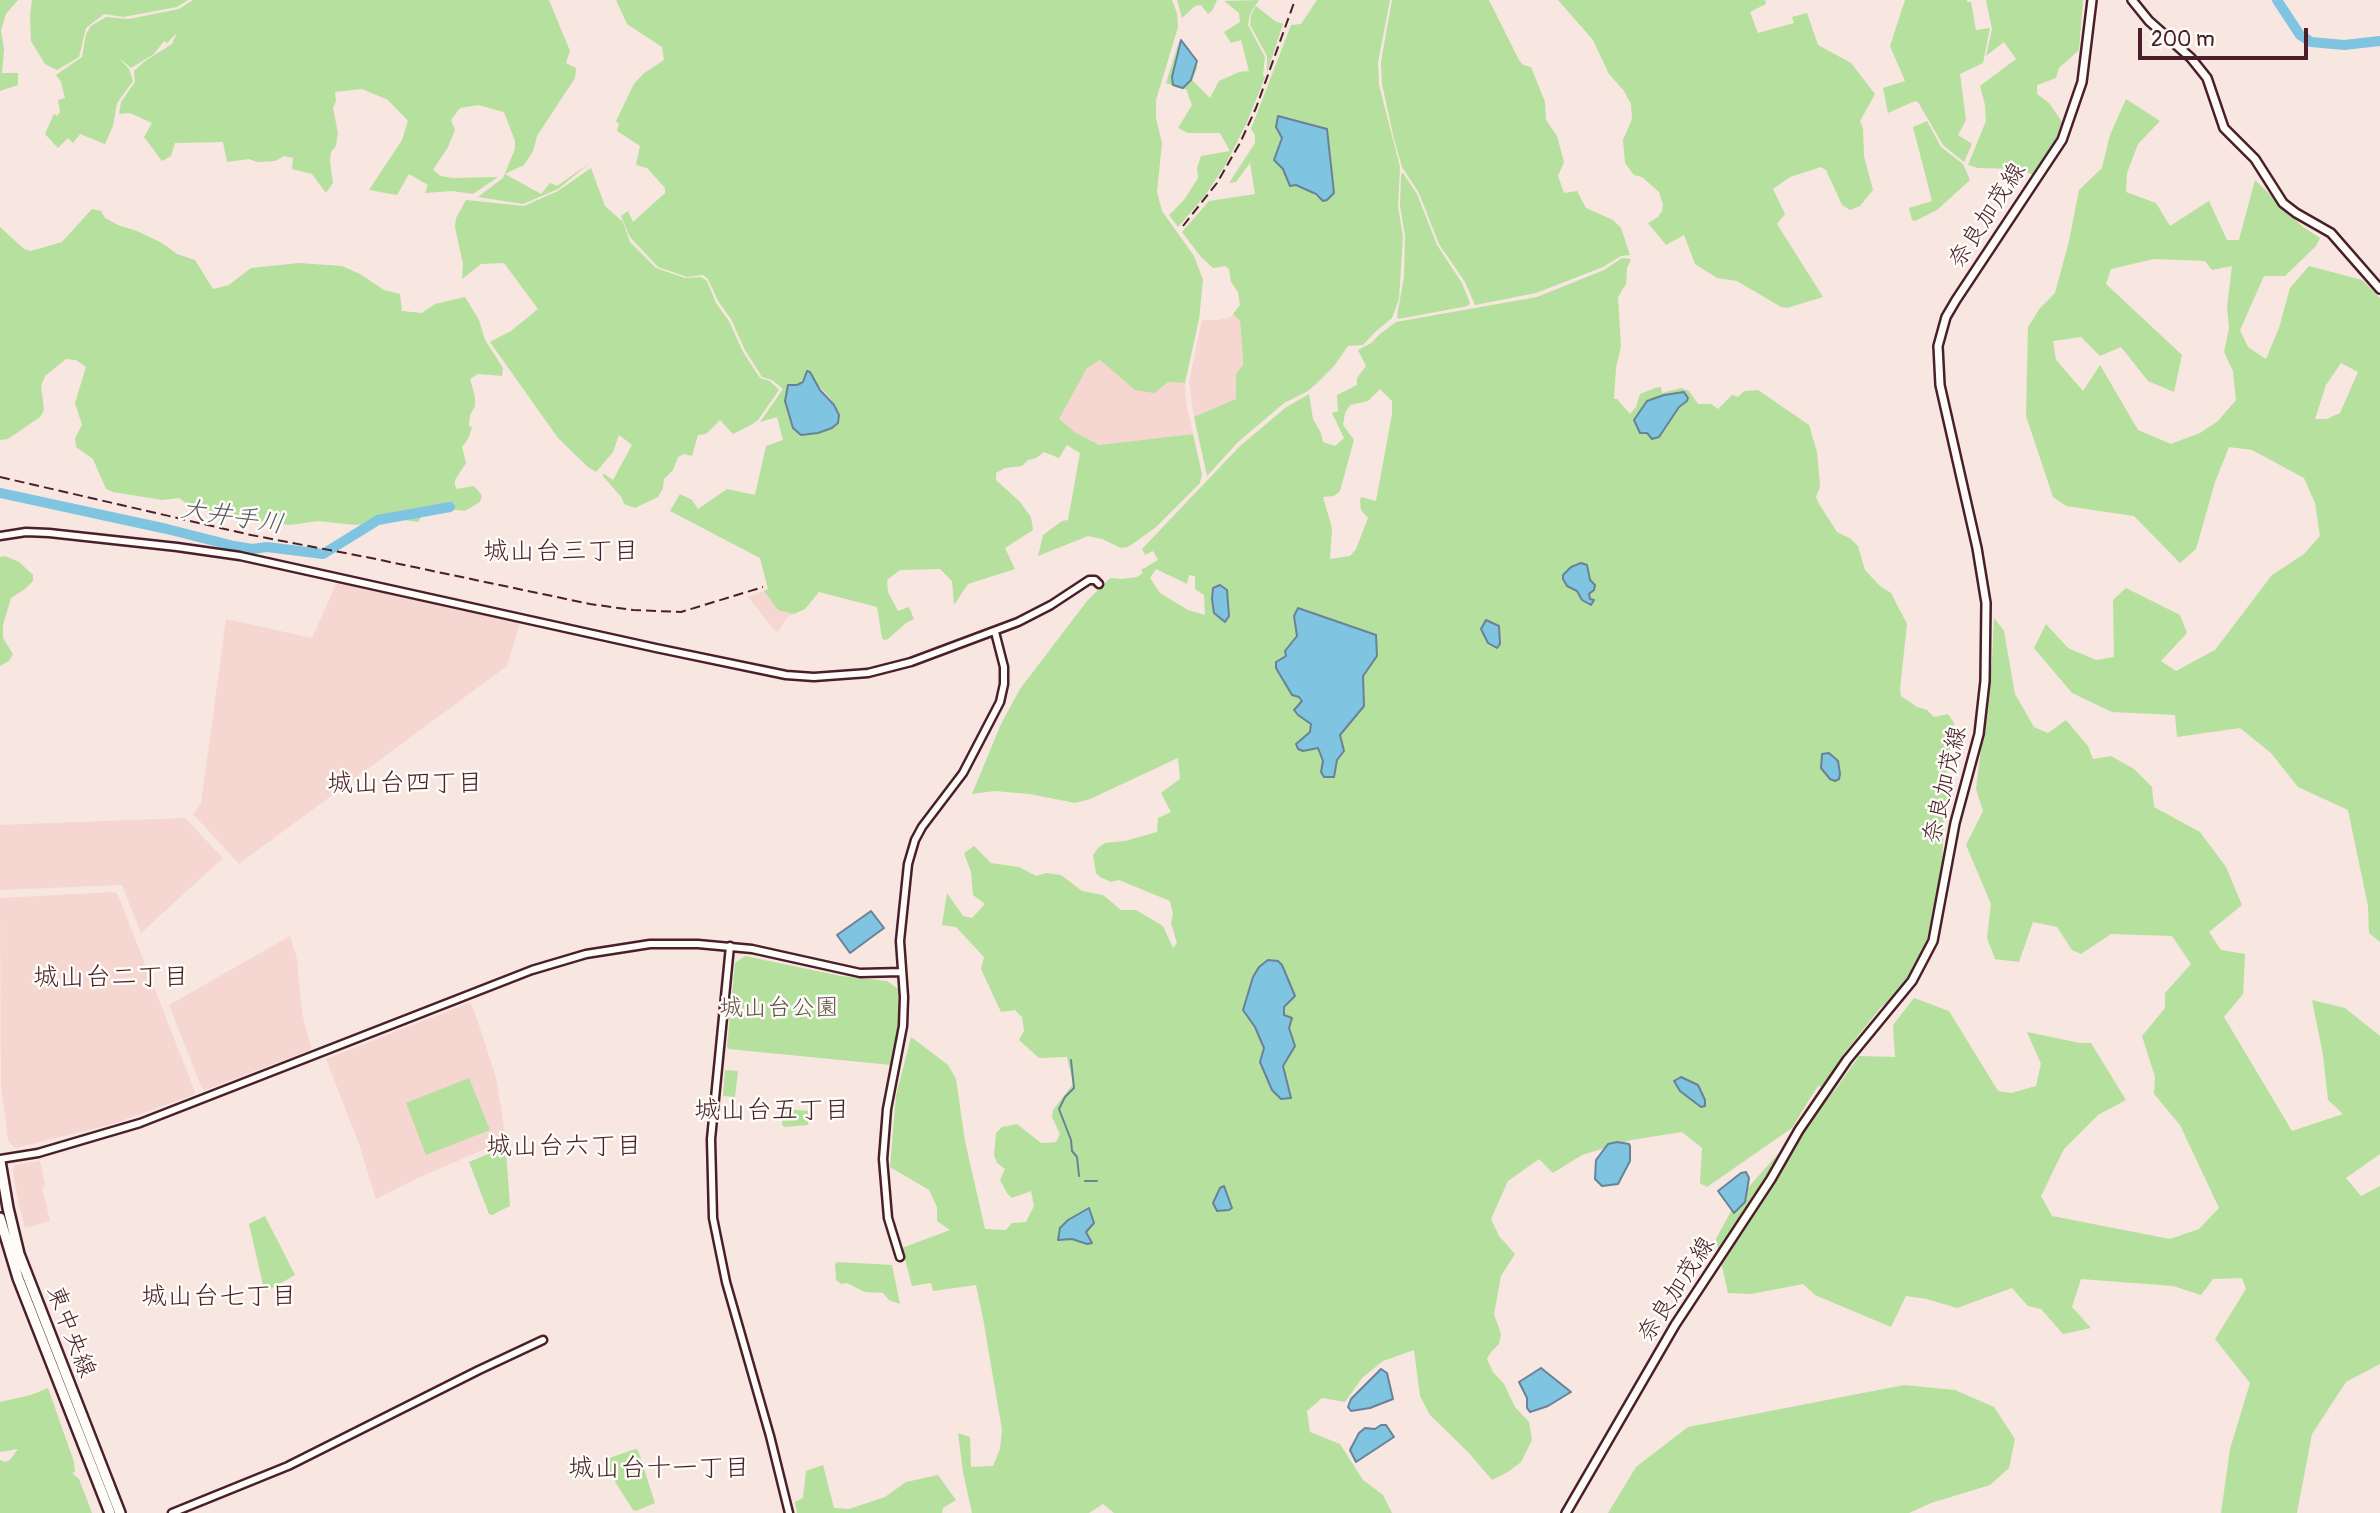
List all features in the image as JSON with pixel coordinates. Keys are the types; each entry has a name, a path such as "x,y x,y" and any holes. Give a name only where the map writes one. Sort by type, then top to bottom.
{"highway":[{"name":"東中央線","path":"0,1160 19,1254 120,1513"},
{"name":"東中央線","path":"0,1218 18,1278 110,1513"}],"main road":[{"name":"奈良加茂線","path":"1566,1513 1675,1325 1771,1179 1799,1130 1847,1060 1912,981 1933,941 1955,822 1979,734 1985,681 1986,603 1977,548 1940,385 1938,346 1946,317 2062,140 2082,82 2092,0"},
{"path":"2133,0 2149,21 2191,58 2207,78 2224,128 2255,159 2283,203 2331,233 2380,289"}],"street":[{"path":"0,536 26,532 49,533 240,556 656,648 802,676 839,677 888,669 995,632 1051,605 1089,580 1095,580 1099,584"},
{"path":"900,1258 888,1218 883,1159 887,1109 903,1026 901,918 908,864 922,827 963,773 1002,697 1004,667 995,632"},
{"path":"0,1160 38,1153 140,1123 532,970 610,949 650,944 730,946 860,972 902,972"},
{"path":"730,946 711,1139 713,1218 726,1282 789,1513"},
{"path":"172,1513 288,1466 543,1340"}],"shaded area":[{"path":"1233,314 1240,321 1243,360 1243,365 1236,374 1236,400 1194,417 1189,382 1202,320 1218,320"},
{"path":"1100,360 1136,390 1168,382 1185,383 1193,434 1099,445 1076,433 1058,419 1087,368"},
{"path":"337,582 520,622 507,666 239,864 193,814 201,804 226,619 312,638"},
{"path":"764,591 778,610 794,614 787,617 778,632 748,597"},
{"path":"185,818 223,858 141,933 122,885 0,890 0,825"},
{"path":"115,892 195,1092 113,1124 15,1148 8,1140 1,1085 0,898"},
{"path":"290,936 297,959 302,1013 310,1050 202,1089 169,1005"},
{"path":"469,1003 472,1005 496,1078 506,1140 376,1199 359,1144 326,1059"},
{"path":"40,1161 45,1186 42,1188 50,1221 25,1228 13,1173 14,1165"}],"green space":[{"path":"0,0 18,0 6,14 1,30 4,49 2,73 18,73 18,85 0,91"},
{"path":"32,0 188,0 177,7 123,17 104,14 86,28 79,57 57,70 45,64 31,41"},
{"path":"193,0 549,0 570,51 566,63 576,68 575,78 537,136 533,151 524,165 505,174 541,194 550,183 557,186 590,163 558,189 523,204 478,197 503,178 515,149 515,141 504,112 478,105 460,108 451,120 455,130 433,170 441,176 452,178 498,177 473,194 452,191 425,193 428,185 409,174 397,195 369,190 402,140 408,121 388,100 362,89 335,92 336,101 333,108 338,133 330,162 333,183 326,193 312,174 292,169 293,158 284,156 275,161 257,162 249,159 227,162 223,142 175,143 171,156 162,161 144,137 152,123 130,113 119,114 121,102 135,82 134,71 172,44 177,33 167,43 164,41 154,54 131,68 119,58 129,69 133,81 117,103 113,126 105,144 80,134 73,143 68,138 58,148 45,134 54,114 57,116 60,112 58,100 65,98 61,82 56,75 82,57 86,34 91,26 106,17 129,19 179,9"},
{"path":"616,0 1172,0 1178,27 1156,100 1156,118 1162,143 1157,192 1162,211 1194,256 1203,280 1199,319 1185,383 1168,382 1154,393 1135,390 1100,360 1087,368 1059,419 1076,433 1099,445 1193,434 1202,474 1200,483 1155,528 1128,547 1121,548 1088,536 1038,556 1043,535 1062,521 1068,520 1080,453 1067,445 1059,458 1044,452 1022,466 1005,468 996,473 996,480 1020,502 1031,517 1033,530 1005,548 1015,569 968,584 954,605 952,581 940,569 900,570 887,580 888,592 898,611 909,607 914,619 888,639 882,638 877,607 819,592 805,609 794,614 778,610 764,591 768,589 760,558 670,511 680,494 692,500 698,509 727,489 755,495 766,446 783,440 777,417 760,422 783,389 772,380 762,377 708,279 703,275 687,277 658,267 630,237 621,216 628,211 633,222 665,193 665,188 647,168 636,165 640,146 617,131 619,124 616,121 634,84 643,74 664,60 662,47 627,24","holes":["806,372 830,398 839,415 832,428 818,433 785,401 786,391 803,382"]},
{"path":"1177,0 1217,0 1208,14 1201,5 1195,6 1182,18"},
{"path":"1259,0 1250,14 1248,25 1265,57 1265,77 1226,164 1204,197 1178,227 1169,215 1184,200 1198,178 1197,168 1201,156 1230,151 1220,133 1188,133 1178,128 1192,105 1186,89 1166,83 1180,38 1172,77 1191,80 1196,58 1197,69 1192,80 1210,98 1219,81 1239,72 1249,71 1241,40 1231,43 1224,32 1240,22 1239,13 1224,1"},
{"path":"1317,0 1390,0 1378,62 1379,85 1400,167 1398,207 1403,236 1399,299 1392,318 1363,345 1348,346 1334,366 1316,384 1284,403 1238,442 1207,476 1194,417 1236,399 1236,374 1243,365 1243,360 1240,321 1233,314 1240,305 1229,269 1225,266 1213,268 1182,232 1209,201 1255,194 1250,163 1236,182 1229,183 1255,143 1255,135 1251,129 1291,25 1301,24","holes":["1327,129 1334,193 1323,201 1306,189 1290,186 1283,169 1274,160 1281,134"]},
{"path":"1392,0 1489,0 1519,60 1523,65 1531,67 1545,102 1546,120 1557,136 1564,162 1558,176 1564,193 1577,191 1586,208 1613,220 1621,228 1630,255 1621,256 1603,267 1536,293 1475,305 1465,282 1439,244 1419,193 1402,167 1394,139 1382,84 1381,62"},
{"path":"1558,0 1765,0 1766,4 1750,12 1758,33 1794,23 1792,17 1807,13 1818,45 1851,63 1875,94 1860,121 1864,156 1873,190 1860,206 1850,210 1842,205 1826,170 1821,167 1790,177 1773,189 1785,214 1777,224 1823,297 1787,308 1781,307 1737,281 1717,278 1695,264 1684,235 1666,245 1648,223 1662,211 1659,192 1642,177 1634,175 1625,163 1623,140 1632,119 1631,104 1609,74 1593,40"},
{"path":"1905,0 1967,0 1971,2 1976,30 1990,28 1983,63 1960,74 1966,120 1958,135 1972,144 1964,162 1943,145 1918,102 1888,113 1883,88 1905,81 1890,46"},
{"path":"1986,0 2083,0 2079,50 2059,68 2056,78 2037,85 2037,94 2049,103 2062,122 2055,141 2033,175 2021,169 1978,168 1968,165 1986,121 1980,86 2016,59 2004,42 1986,56 1992,29"},
{"path":"1256,6 1283,24 1267,73 1267,56 1250,25"},
{"path":"2126,99 2160,121 2138,144 2127,173 2126,192 2156,203 2170,226 2209,201 2227,240 2239,240 2255,180 2303,227 2320,238 2316,246 2285,276 2264,276 2240,330 2248,347 2266,359 2279,328 2290,288 2309,266 2362,280 2380,298 2380,942 2369,933 2368,906 2348,810 2298,787 2271,753 2240,728 2177,737 2175,715 2112,712 2072,693 2034,648 2046,624 2068,648 2096,660 2114,657 2113,600 2126,588 2180,615 2187,633 2161,661 2176,671 2215,650 2272,575 2304,554 2320,536 2315,503 2304,478 2252,450 2229,447 2215,482 2196,549 2180,563 2134,516 2066,506 2053,497 2026,416 2028,327 2040,308 2055,293 2079,190 2102,168 2110,135","holes":["2154,259 2205,261 2212,270 2232,266 2227,307 2229,328 2224,352 2233,371 2236,400 2218,421 2200,433 2171,444 2138,430 2100,365 2083,391 2056,360 2053,341 2081,337 2100,356 2121,347 2148,381 2174,392 2182,355 2106,284 2111,269","2341,363 2358,372 2340,413 2327,419 2315,419 2326,385"]},
{"path":"1927,121 1941,147 1963,164 1970,180 1937,210 1915,221 1912,220 1909,208 1932,201 1913,127"},
{"path":"591,168 605,206 623,222 630,242 656,268 685,278 701,277 707,281 716,303 729,321 743,352 760,378 770,381 779,390 758,420 751,425 733,434 720,420 706,434 698,435 692,456 684,454 678,457 673,470 664,479 658,497 635,508 624,504 602,475 613,480 632,445 619,435 613,452 596,472 588,467 558,438 490,342 511,331 538,309 504,263 481,264 462,279 463,264 455,227 456,218 466,200 524,206 558,191"},
{"path":"1403,173 1417,194 1437,245 1462,283 1470,303 1468,306 1398,319 1404,277 1405,236 1400,206"},
{"path":"92,209 101,211 105,218 118,225 137,231 177,254 195,260 213,289 229,285 251,268 299,263 342,266 360,274 384,290 400,294 402,311 422,313 435,304 465,297 479,320 485,340 503,368 502,376 478,374 470,379 475,397 469,425 472,428 462,447 466,463 455,480 455,485 457,489 473,486 482,496 480,502 465,511 433,507 425,511 418,522 404,520 355,525 318,521 290,525 228,518 189,505 179,498 162,500 113,492 106,489 93,459 76,447 75,438 82,425 75,403 86,367 76,360 66,359 45,376 41,386 44,410 40,417 8,439 0,440 0,227 24,249 31,251 62,242"},
{"path":"1622,258 1631,259 1627,268 1626,284 1618,297 1621,346 1614,399 1630,414 1636,407 1640,394 1661,387 1662,393 1681,388 1689,391 1698,404 1711,404 1718,409 1732,395 1738,397 1744,391 1758,390 1809,425 1817,452 1820,486 1816,497 1819,504 1837,532 1858,546 1865,570 1891,593 1907,624 1901,696 1927,710 1934,717 1948,714 1954,723 1946,779 1955,785 1944,806 1942,873 1925,948 1915,970 1898,994 1881,1007 1846,1051 1822,1089 1819,1085 1792,1128 1707,1187 1700,1183 1702,1148 1682,1132 1631,1140 1582,1155 1553,1173 1539,1159 1508,1181 1491,1219 1499,1236 1515,1254 1501,1276 1494,1314 1501,1334 1499,1344 1487,1359 1515,1407 1529,1422 1532,1440 1521,1462 1508,1472 1492,1480 1430,1415 1420,1396 1414,1350 1383,1361 1362,1378 1345,1402 1322,1398 1307,1411 1310,1432 1340,1444 1363,1480 1383,1495 1392,1513 1114,1513 1103,1504 1089,1513 972,1513 958,1433 970,1437 971,1467 993,1466 1000,1449 1002,1430 983,1318 976,1285 933,1291 931,1283 912,1286 902,1248 950,1230 937,1221 937,1207 929,1190 890,1167 896,1096 911,1037 948,1065 956,1079 965,1141 985,1229 1006,1230 1012,1223 1026,1222 1034,1206 1031,1191 1012,1198 1000,1180 1005,1169 997,1163 994,1155 996,1133 1002,1127 1017,1124 1041,1143 1056,1142 1060,1134 1052,1117 1053,1110 1073,1084 1067,1057 1039,1058 1019,1040 1024,1031 1022,1017 1015,1010 1001,1012 981,969 984,957 956,927 942,925 947,893 963,916 972,918 985,904 973,895 971,872 964,853 974,846 991,863 1019,867 1036,876 1046,873 1061,875 1082,891 1103,895 1121,910 1136,910 1163,926 1173,948 1177,943 1171,923 1173,914 1170,901 1119,880 1111,882 1100,877 1096,873 1093,855 1105,843 1125,841 1157,832 1158,818 1171,812 1161,793 1180,779 1178,758 1090,799 1075,803 1030,794 994,791 972,794 1001,724 1020,689 1087,601 1110,578 1137,577 1143,573 1141,570 1158,560 1153,551 1145,555 1142,549 1240,446 1285,408 1309,394 1313,419 1323,442 1335,446 1344,438 1332,413 1338,411 1337,395 1357,385 1357,378 1366,366 1358,350 1396,322 1537,297 1604,270","holes":["1380,389 1392,401 1392,414 1376,501 1361,497 1361,510 1368,518 1356,549 1350,556 1330,559 1332,528 1323,497 1334,496 1340,491 1354,440 1343,425 1345,413 1350,405 1368,401","1156,569 1187,584 1189,575 1195,576 1195,589 1204,595 1205,615 1188,610 1160,593 1150,578"]},
{"path":"5,556 19,562 33,575 33,581 11,598 3,625 3,638 13,654 9,661 0,666 0,557"},
{"path":"1994,618 2004,631 2015,694 2034,727 2048,733 2066,720 2088,746 2093,759 2111,756 2134,769 2152,787 2154,807 2200,832 2226,867 2242,905 2209,932 2221,950 2245,954 2243,994 2224,1017 2292,1131 2343,1114 2328,1100 2323,1055 2312,1000 2345,1008 2380,1036 2380,1154 2346,1178 2361,1196 2380,1186 2380,1364 2346,1382 2312,1434 2297,1513 2221,1513 2230,1449 2250,1383 2215,1339 2246,1289 2242,1278 2213,1279 2201,1295 2173,1286 2081,1279 2072,1307 2091,1328 2063,1334 2041,1309 2028,1306 2012,1288 1957,1308 1906,1296 1891,1327 1815,1295 1803,1284 1751,1294 1728,1293 1716,1239 1737,1200 1835,1090 1859,1056 1895,1057 1893,1025 1914,998 1949,1011 1998,1091 2011,1093 2036,1086 2041,1064 2027,1032 2091,1043 2126,1100 2098,1115 2064,1149 2041,1196 2052,1216 2170,1239 2199,1229 2219,1208 2180,1125 2154,1094 2155,1077 2142,1036 2165,1008 2165,993 2191,964 2172,936 2111,934 2081,954 2072,950 2057,927 2033,922 2019,962 1995,959 1987,938 1991,904 1966,845 1983,811 1976,789 1992,661"},
{"name":"城山台公園","path":"745,956 841,976 887,981 898,989 899,1017 891,1065 729,1049 727,1047 735,963"},
{"path":"725,1070 738,1071 735,1097 723,1096"},
{"path":"469,1078 490,1130 426,1155 406,1103"},
{"path":"783,1109 810,1111 808,1125 784,1127"},
{"path":"503,1148 506,1150 510,1206 492,1215 489,1214 469,1162"},
{"path":"265,1216 295,1275 267,1291 264,1289 249,1224"},
{"path":"835,1264 892,1265 900,1304 889,1300 883,1293 865,1292 847,1283 841,1284 836,1280"},
{"path":"1904,1385 1955,1390 1994,1407 2015,1439 2009,1468 1990,1485 1931,1503 1909,1513 1608,1513 1636,1467 1688,1427"},
{"path":"48,1388 74,1462 75,1472 72,1473 79,1479 92,1513 0,1513 0,1460 10,1460 18,1449 0,1452 0,1402"},
{"path":"638,1450 655,1503 636,1511 603,1463 604,1460"},
{"path":"823,1465 834,1508 849,1509 885,1497 906,1482 938,1475 956,1500 943,1508 942,1513 797,1513 795,1502 803,1498 806,1471"}],"water":[{"path":"1181,40 1197,61 1191,80 1183,88 1173,85 1172,77"},
{"path":"1278,116 1327,129 1334,193 1327,200 1323,201 1316,194 1296,185 1290,186 1283,169 1274,160 1282,138 1276,127"},
{"path":"807,371 839,415 838,423 832,428 801,435 793,428 785,401 788,385 803,382"},
{"path":"1684,392 1687,401 1679,407 1659,437 1652,439 1647,433 1640,433 1634,420 1647,401"},
{"path":"1581,563 1587,565 1590,580 1595,585 1589,594 1590,599 1594,600 1591,605 1582,600 1577,591 1567,586 1563,579 1563,575 1571,567"},
{"path":"1220,585 1227,590 1229,616 1225,622 1214,613 1212,599 1213,588"},
{"path":"1298,608 1376,635 1377,656 1363,676 1364,706 1340,735 1344,751 1337,760 1334,777 1324,777 1321,772 1323,761 1318,748 1303,751 1298,749 1296,744 1310,732 1311,724 1294,710 1302,701 1292,695 1276,668 1276,662 1286,656 1285,651 1297,636 1294,616"},
{"path":"1486,620 1499,626 1500,644 1497,648 1488,643 1481,629"},
{"path":"1829,753 1838,761 1840,774 1835,781 1821,768 1822,754"},
{"path":"871,911 884,928 850,953 837,935"},
{"path":"1268,960 1278,961 1282,965 1295,996 1284,1007 1284,1015 1292,1018 1289,1028 1295,1046 1283,1066 1291,1098 1281,1099 1272,1090 1260,1062 1264,1048 1255,1027 1243,1010 1253,977 1259,967"},
{"path":"1681,1077 1698,1085 1705,1106 1701,1107 1680,1091 1674,1081"},
{"path":"1608,1144 1629,1144 1630,1161 1618,1184 1602,1186 1595,1179 1596,1160"},
{"path":"1746,1172 1749,1178 1745,1202 1734,1213 1718,1191"},
{"path":"1224,1186 1232,1208 1217,1211 1213,1203 1220,1188"},
{"path":"1089,1208 1094,1223 1086,1232 1092,1243 1072,1239 1058,1240 1060,1228"},
{"path":"1541,1368 1571,1392 1548,1406 1530,1412 1519,1382"},
{"path":"1381,1369 1387,1373 1393,1399 1370,1408 1351,1411 1348,1407 1351,1399"},
{"path":"1386,1425 1394,1437 1356,1462 1350,1450 1359,1433 1365,1428 1375,1429"}],"waterway":[{"path":"2277,0 2300,35 2311,42 2344,45 2380,41"},
{"name":"大井手川","path":"0,493 234,546 323,554 378,520 450,507"},
{"path":"1071,1060 1074,1088 1059,1109 1071,1140 1072,1151 1077,1157 1079,1176"},
{"path":"1085,1181 1097,1181"}],"railway":[{"path":"1183,226 1217,183 1240,143 1256,108 1295,0"},
{"path":"0,477 251,535 590,604 633,610 681,612 763,587"}],"district":[{"name":"城山台三丁目","path":"561,552"},
{"name":"城山台四丁目","path":"405,784"},
{"name":"城山台二丁目","path":"111,978"},
{"name":"城山台五丁目","path":"772,1111"},
{"name":"城山台六丁目","path":"564,1147"},
{"name":"城山台七丁目","path":"219,1297"},
{"name":"城山台十一丁目","path":"659,1469"}]}
